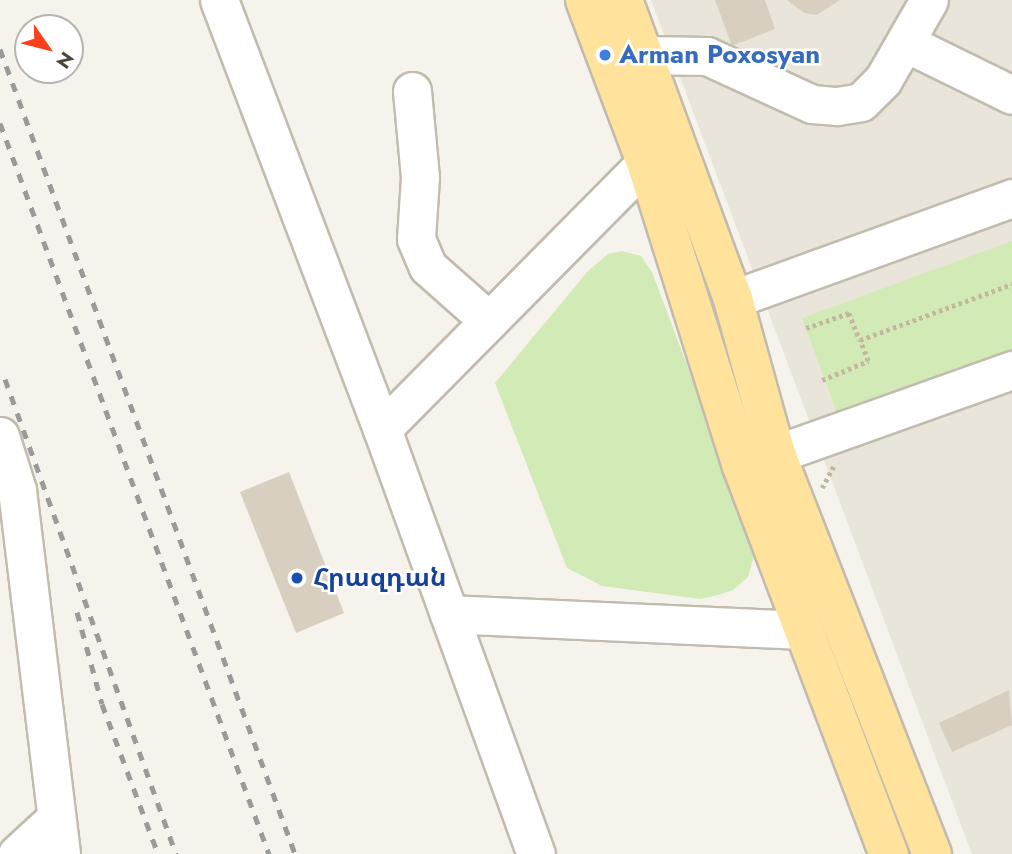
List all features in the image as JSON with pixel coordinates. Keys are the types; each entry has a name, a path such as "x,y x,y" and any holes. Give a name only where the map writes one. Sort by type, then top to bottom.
{"main road":[{"path":"585,0 646,162 693,313 932,854"},
{"path":"623,0 733,299 759,460 801,630 889,854"},
{"path":"693,313 733,299"}],"street":[{"path":"219,0 382,429 536,854"},
{"path":"643,55 707,56 813,104 837,106 861,102 883,80 929,0"},
{"path":"906,43 1012,95"},
{"path":"412,91 420,177 416,239 428,267 489,321"},
{"path":"382,429 646,162"},
{"path":"733,299 1012,198"},
{"path":"759,460 1012,370"},
{"path":"0,436 17,490 58,836 17,854"},
{"path":"449,614 801,630"}],"path":[{"path":"860,340 1012,284"},
{"path":"806,328 849,313 868,361 822,380"}],"shaded area":[{"path":"651,0 1012,0 1012,854 972,854"}],"green space":[{"path":"1012,241 1012,358 840,421 802,318"},
{"path":"622,251 641,256 652,272 756,548 748,577 733,590 718,595 700,599 602,586 567,568 495,383 588,271 608,254"}],"building":[{"path":"715,0 765,0 775,29 732,46"},
{"path":"787,0 840,0 817,15 804,13"},
{"path":"289,472 344,613 296,633 240,492"},
{"path":"1009,690 1012,725 952,752 939,723"}],"railway":[{"path":"0,49 295,854"},
{"path":"0,123 269,854"},
{"path":"5,379 176,854"},
{"path":"77,612 102,704 158,854"}],"place":[{"name":"Arman Poxosyan","path":"605,55"},
{"name":"Հրազդան","path":"297,578"}]}
